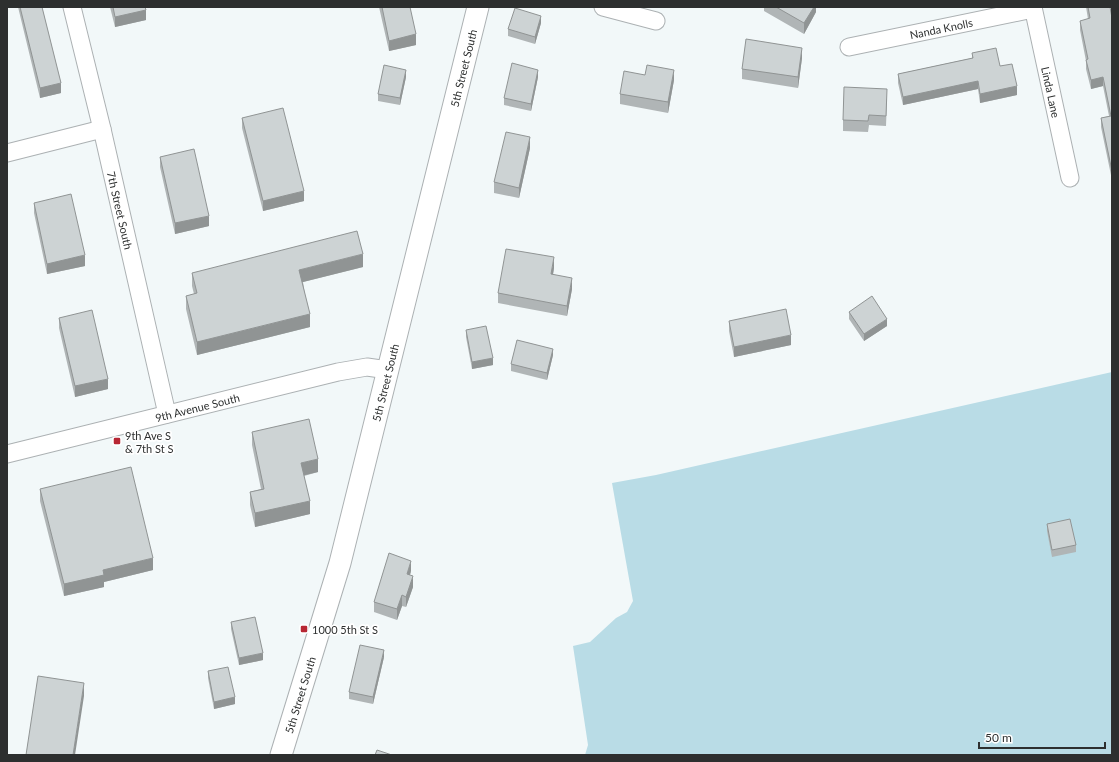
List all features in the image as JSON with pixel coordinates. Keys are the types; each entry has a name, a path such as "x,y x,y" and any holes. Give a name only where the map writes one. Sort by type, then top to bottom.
{"street":[{"name":"7th Street South","path":"72,7 102,129 167,414"},
{"name":"5th Street South","path":"281,755 340,563 478,7"},
{"path":"603,7 656,21"},
{"name":"Nanda Knolls","path":"849,47 1033,8"},
{"name":"Linda Lane","path":"1033,8 1070,178"},
{"path":"7,153 102,129"},
{"name":"9th Avenue South","path":"7,454 338,372 367,367 388,370"}],"shaded area":[{"path":"1112,372 1112,755 585,755 588,745 573,646 590,642 616,618 627,612 633,601 612,483 656,475"}],"building":[{"path":"20,7 42,7 61,83 40,88"},
{"path":"113,7 145,7 146,10 115,17"},
{"path":"382,7 410,7 416,34 389,41"},
{"path":"776,7 814,7 804,23"},
{"path":"1088,7 1110,7 1112,18 1112,171 1101,118 1111,116 1103,77 1091,80 1086,60 1088,59 1080,21 1090,18"},
{"path":"515,8 541,16 535,37 508,29"},
{"path":"746,39 802,48 798,77 742,69"},
{"path":"996,48 1000,66 1012,64 1017,86 980,94 978,81 903,97 898,74 973,58 972,53"},
{"path":"512,63 538,70 531,104 504,98"},
{"path":"384,65 406,70 400,98 378,94"},
{"path":"647,65 674,70 668,102 620,94 624,71 645,75"},
{"path":"844,87 887,89 886,116 869,115 868,121 843,120"},
{"path":"283,108 304,191 263,201 242,118"},
{"path":"506,132 530,137 519,188 494,182"},
{"path":"194,149 209,216 175,223 160,157"},
{"path":"71,194 85,255 47,264 34,203"},
{"path":"357,231 363,254 299,270 310,314 197,342 186,296 197,293 192,273"},
{"path":"506,249 554,257 551,274 572,278 567,306 498,293"},
{"path":"872,296 887,319 864,334 849,312"},
{"path":"786,309 791,335 734,347 729,321"},
{"path":"92,310 108,379 75,386 59,318"},
{"path":"486,326 493,358 472,362 466,330"},
{"path":"517,340 553,349 547,373 511,364"},
{"path":"309,419 318,459 301,463 310,501 255,513 250,492 264,489 252,432"},
{"path":"131,467 153,558 103,570 104,575 64,584 40,489"},
{"path":"1070,519 1076,545 1052,550 1047,524"},
{"path":"389,553 411,561 407,574 413,576 406,597 402,595 397,609 374,602"},
{"path":"255,617 263,653 239,658 231,622"},
{"path":"360,645 384,650 373,697 349,692"},
{"path":"228,667 235,697 214,702 208,671"},
{"path":"38,676 84,683 73,755 26,755"},
{"path":"377,750 392,755 375,755"}],"place":[{"name":"9th Ave S & 7th St S","path":"117,441"},
{"name":"1000 5th St S","path":"304,629"}]}
